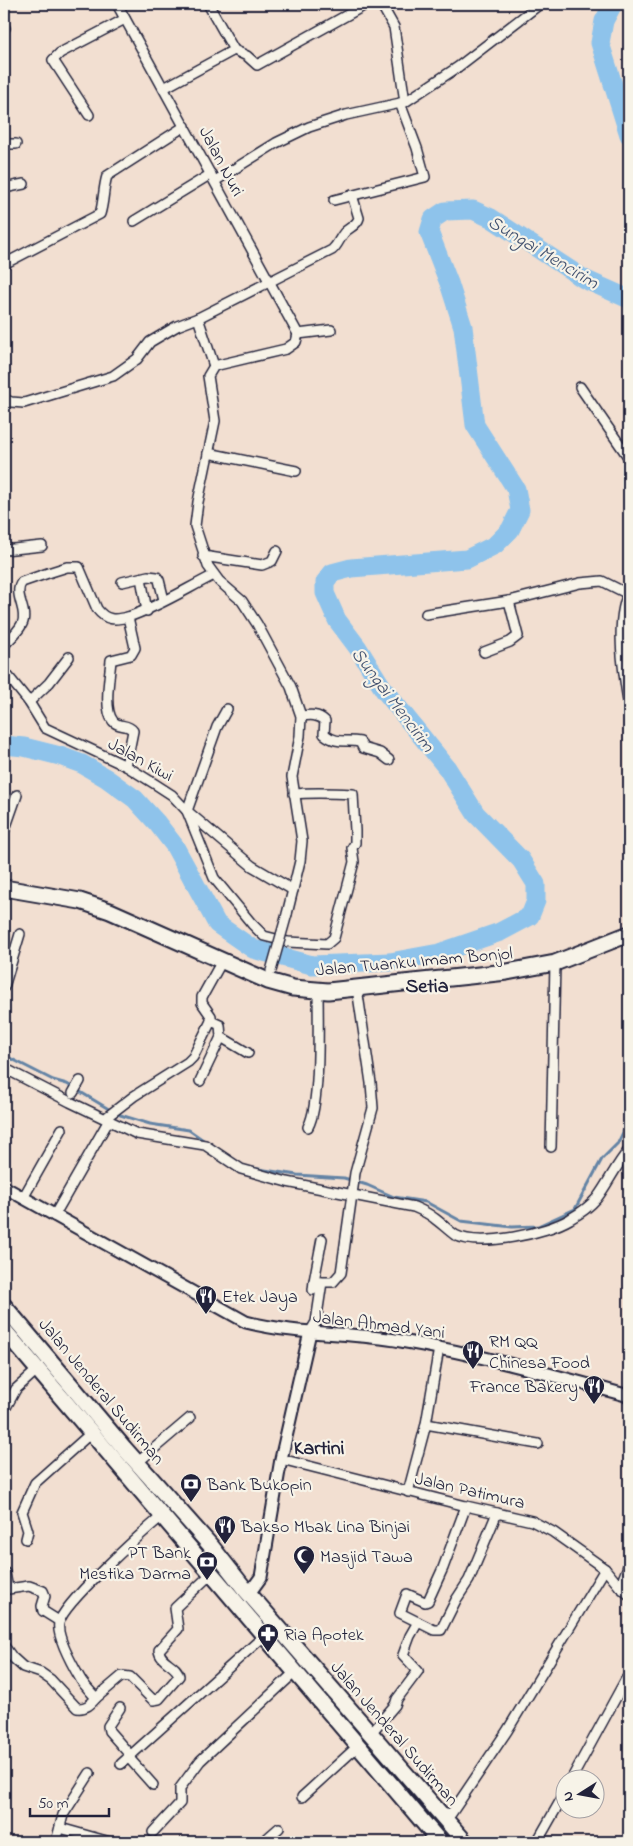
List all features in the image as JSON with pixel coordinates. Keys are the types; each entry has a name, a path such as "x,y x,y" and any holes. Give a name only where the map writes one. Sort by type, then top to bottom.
{"main road":[{"name":"Jalan Tuanku Imam Bonjol","path":"4,888 80,901 110,911 222,961 269,976 293,988 328,991 507,972 555,963 629,934"},
{"name":"Jalan Jenderal Sudirman","path":"4,1306 49,1358 162,1516 375,1766 434,1840"},
{"name":"Jalan Jenderal Sudirman","path":"4,1330 91,1432 118,1453 137,1462 464,1842"},
{"path":"49,1358 50,1384"},
{"path":"198,1558 211,1546"},
{"path":"375,1766 386,1753"}],"street":[{"name":"Jalan Nuri","path":"117,4 213,178 219,200 298,334"},
{"path":"208,4 234,50 256,65 367,4"},
{"path":"334,200 425,177 402,102 394,27 381,4"},
{"path":"134,221 276,143 309,127 402,102 458,67 540,4"},
{"path":"89,115 53,60 60,52 126,20"},
{"path":"164,88 234,50"},
{"path":"4,264 100,214 103,204 103,187 107,176 185,126"},
{"path":"4,144 16,144"},
{"path":"4,188 24,184"},
{"path":"4,399 11,402 24,403 112,376 137,359 150,342 177,326 198,318 337,246 343,234 358,222 359,218 352,195"},
{"path":"198,318 214,366"},
{"path":"269,976 300,861 302,841 292,777 300,736 301,716 291,687 257,624 242,601 214,575 204,556 195,526 198,502 215,420 208,376 214,366 286,349 296,342 298,334 331,330"},
{"path":"580,387 629,458"},
{"path":"208,453 296,471"},
{"path":"4,550 42,546"},
{"path":"204,556 262,565 272,561 277,551"},
{"path":"4,645 23,623 24,614 18,589 19,585 22,582 67,567 79,567 97,609 101,615 112,620 147,611 164,600 214,575"},
{"path":"122,582 153,575 159,580 164,600"},
{"path":"141,578 147,611"},
{"path":"426,614 509,601 580,583 602,580 629,593 622,628 621,655 629,707"},
{"path":"484,652 510,642 518,636 509,601"},
{"path":"126,766 133,730 130,727 117,725 112,721 107,708 111,660 130,655 134,648 128,617"},
{"path":"29,702 49,683 69,657"},
{"name":"Jalan Kiwi","path":"4,672 29,702 45,728 126,766 172,795 187,811 252,866 293,890"},
{"path":"227,709 217,727 187,811 214,878 264,936 288,942 327,944 334,938 354,862 352,848 355,844 353,794 310,792 294,794"},
{"path":"301,716 314,715 321,717 325,721 324,734 330,738 341,742 360,742 363,748 380,752 389,760"},
{"path":"4,832 17,795"},
{"path":"4,987 20,934"},
{"path":"54,1216 109,1118 117,1109 193,1057 211,1021 211,1016 202,1003 202,997 222,961"},
{"path":"551,1147 555,963"},
{"path":"316,1285 333,1282 341,1273 355,1173 373,1108 357,988"},
{"path":"308,1127 312,1120 316,1082 318,990"},
{"path":"200,1081 221,1037 220,1026 211,1021"},
{"path":"221,1037 248,1053"},
{"path":"4,1068 70,1102 109,1118 137,1134 205,1145 240,1169 288,1182 352,1190 414,1207 433,1217 456,1235 485,1241 544,1230 570,1219 596,1199 621,1159 629,1150"},
{"path":"73,1093 80,1080"},
{"path":"23,1198 62,1129"},
{"name":"Jalan Ahmad Yani","path":"4,1188 246,1322 271,1328 398,1340 504,1362 629,1396"},
{"path":"244,1588 253,1588 261,1578 281,1459 310,1332 316,1322 316,1285 322,1240"},
{"path":"408,1492 426,1424 439,1348"},
{"path":"4,1411 16,1389 37,1370"},
{"path":"137,1462 190,1418"},
{"path":"426,1424 538,1444"},
{"path":"26,1539 28,1532 22,1512 35,1483 91,1432"},
{"name":"Jalan Patimura","path":"281,1459 408,1492 532,1521 552,1532 605,1569 629,1595"},
{"path":"466,1506 443,1568 428,1601 425,1602 407,1594 400,1613 434,1630 441,1630 456,1600 469,1580 497,1513"},
{"path":"96,1698 82,1682 69,1656 59,1634 59,1621 73,1601 108,1567 118,1554 162,1516"},
{"path":"620,1587 629,1564"},
{"path":"438,1812 451,1814 507,1731 605,1569"},
{"path":"4,1573 8,1589 30,1586 43,1591 45,1596 42,1606 43,1611 59,1621"},
{"path":"4,1646 12,1657 23,1666 51,1680 77,1708 85,1708 91,1704 122,1676 130,1676 152,1700 160,1699 179,1676 178,1671 161,1658 159,1650 178,1629 175,1608 211,1574"},
{"path":"370,1734 395,1705 397,1699 418,1671 403,1654 418,1622"},
{"path":"121,1764 264,1636"},
{"path":"153,1832 180,1804 180,1788 200,1761 296,1672"},
{"path":"577,1768 626,1679"},
{"path":"120,1708 108,1726 109,1731 153,1784"},
{"path":"302,1797 358,1746"},
{"path":"56,1842 63,1815 90,1773"},
{"path":"537,1842 556,1809"},
{"path":"60,1828 110,1842"},
{"path":"263,1842 279,1828"}],"waterway":[{"name":"Sungai Mencirim","path":"613,4 604,21 600,43 629,135"},
{"name":"Sungai Mencirim","path":"4,745 24,747 82,764 106,778 135,799 174,845 217,924 253,949 312,965 390,962 439,953 500,932 530,916 536,901 536,884 521,860 476,814 447,768 384,690 358,648 337,620 325,593 325,582 332,573 351,568 467,559 495,545 510,530 520,510 516,489 475,425 463,327 449,283 429,232 433,219 445,211 473,210 491,218 584,279 629,299"},
{"path":"4,1055 53,1080 67,1084 117,1114 150,1124 189,1130 206,1142"},
{"path":"252,1168 297,1175 344,1178 367,1185 394,1197 426,1202 461,1221 512,1227 538,1226 575,1209 602,1159 618,1143 629,1120"}],"place":[{"name":"Etek Jaya","path":"206,1315"},
{"name":"RM QQ Chinesa Food","path":"473,1370"},
{"name":"France Bakery","path":"594,1405"},
{"name":"Bank Bukopin","path":"191,1503"},
{"name":"Bakso Mbak Lina Binjai","path":"225,1545"},
{"name":"Masjid Tawa","path":"304,1575"},
{"name":"PT Bank Mestika Darma","path":"207,1581"},
{"name":"Ria Apotek","path":"268,1653"}],"district":[{"name":"Setia","path":"427,985"},
{"name":"Kartini","path":"319,1447"}]}
